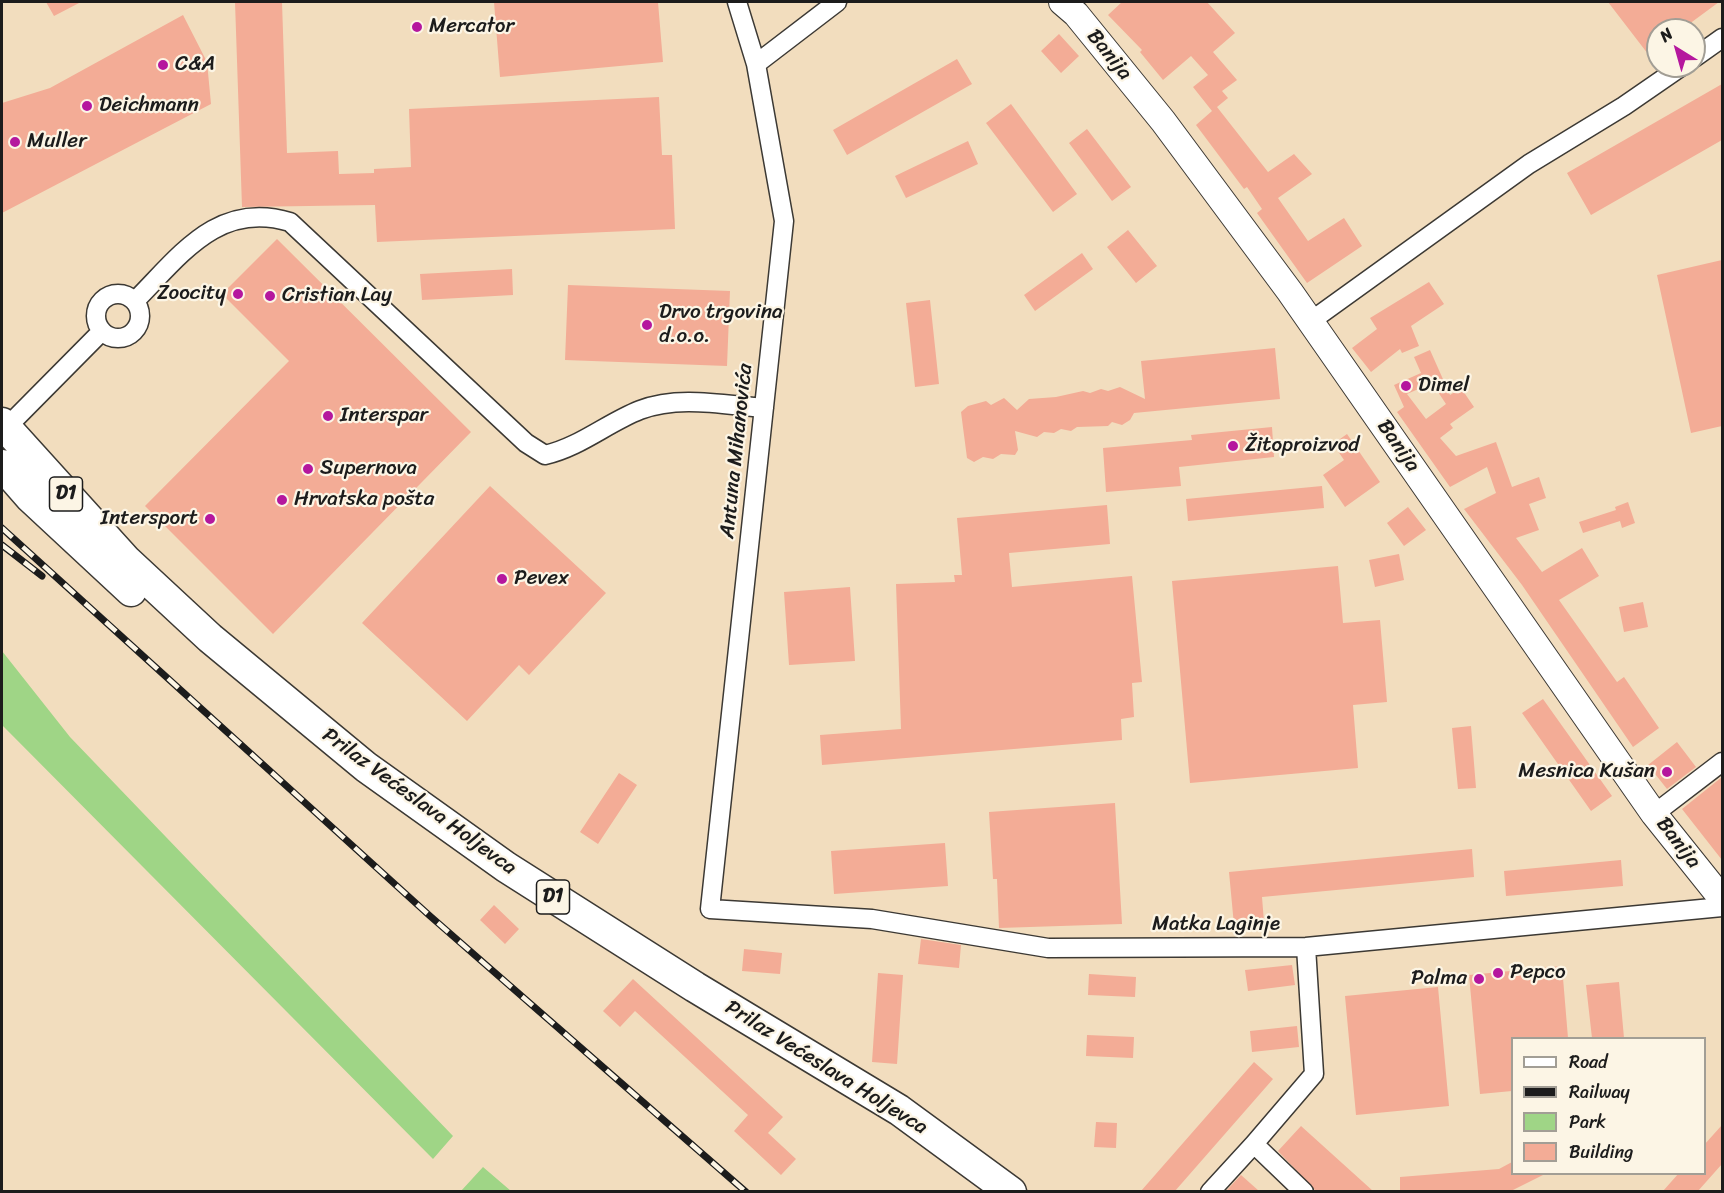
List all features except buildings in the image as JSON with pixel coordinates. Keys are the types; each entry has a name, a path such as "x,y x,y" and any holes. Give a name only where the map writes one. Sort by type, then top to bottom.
{"highway":[{"name":"Prilaz Većeslava Holjevca","path":"3,428 126,560 201,630 366,766 506,867 695,987 899,1110 1011,1191"},
{"name":"Prilaz Većeslava Holjevca","path":"2,465 31,498 202,658 362,788 500,886 885,1126 978,1191"}],"main road":[{"name":"Banija","path":"1062,2 1076,14 1163,121 1311,321 1654,814 1722,899"}],"street":[{"name":"Antuna Mihanovića","path":"710,909 784,221 756,64 736,2"},
{"path":"756,64 837,2"},
{"path":"1706,49 1722,38"},
{"path":"1311,321 1529,164 1624,106 1665,78"},
{"path":"135,301 206,232 231,220 274,217 290,222 526,443 545,454 563,450 640,410 670,401 764,408"},
{"path":"115,294 122,294 135,301 140,320 134,332 122,338 107,336 102,331 96,313 102,301 115,294"},
{"path":"3,428 102,331"},
{"path":"1654,814 1722,762"},
{"name":"Matka Laginje","path":"710,909 872,919 1048,948 1306,947 1722,907"},
{"path":"1210,1191 1314,1074 1306,947"},
{"path":"1254,1144 1304,1191"}],"green space":[{"path":"2,651 70,737 453,1136 433,1159 2,725"},
{"path":"483,1167 511,1191 461,1191"}],"railway":[{"path":"2,528 430,916 746,1192"},
{"path":"2,545 42,576"}],"place":[{"name":"Mercator","path":"417,27"},
{"name":"C&A","path":"163,65"},
{"name":"Deichmann","path":"87,106"},
{"name":"Muller","path":"15,142"},
{"name":"Zoocity","path":"238,294"},
{"name":"Cristian Lay","path":"270,296"},
{"name":"Drvo trgovina d.o.o.","path":"647,325"},
{"name":"Dimel","path":"1406,386"},
{"name":"Interspar","path":"328,416"},
{"name":"Žitoproizvod","path":"1233,446"},
{"name":"Supernova","path":"308,469"},
{"name":"Hrvatska pošta","path":"282,500"},
{"name":"Intersport","path":"210,519"},
{"name":"Pevex","path":"502,579"},
{"name":"Mesnica Kušan","path":"1667,772"},
{"name":"Pepco","path":"1498,973"},
{"name":"Palma","path":"1479,979"}]}
